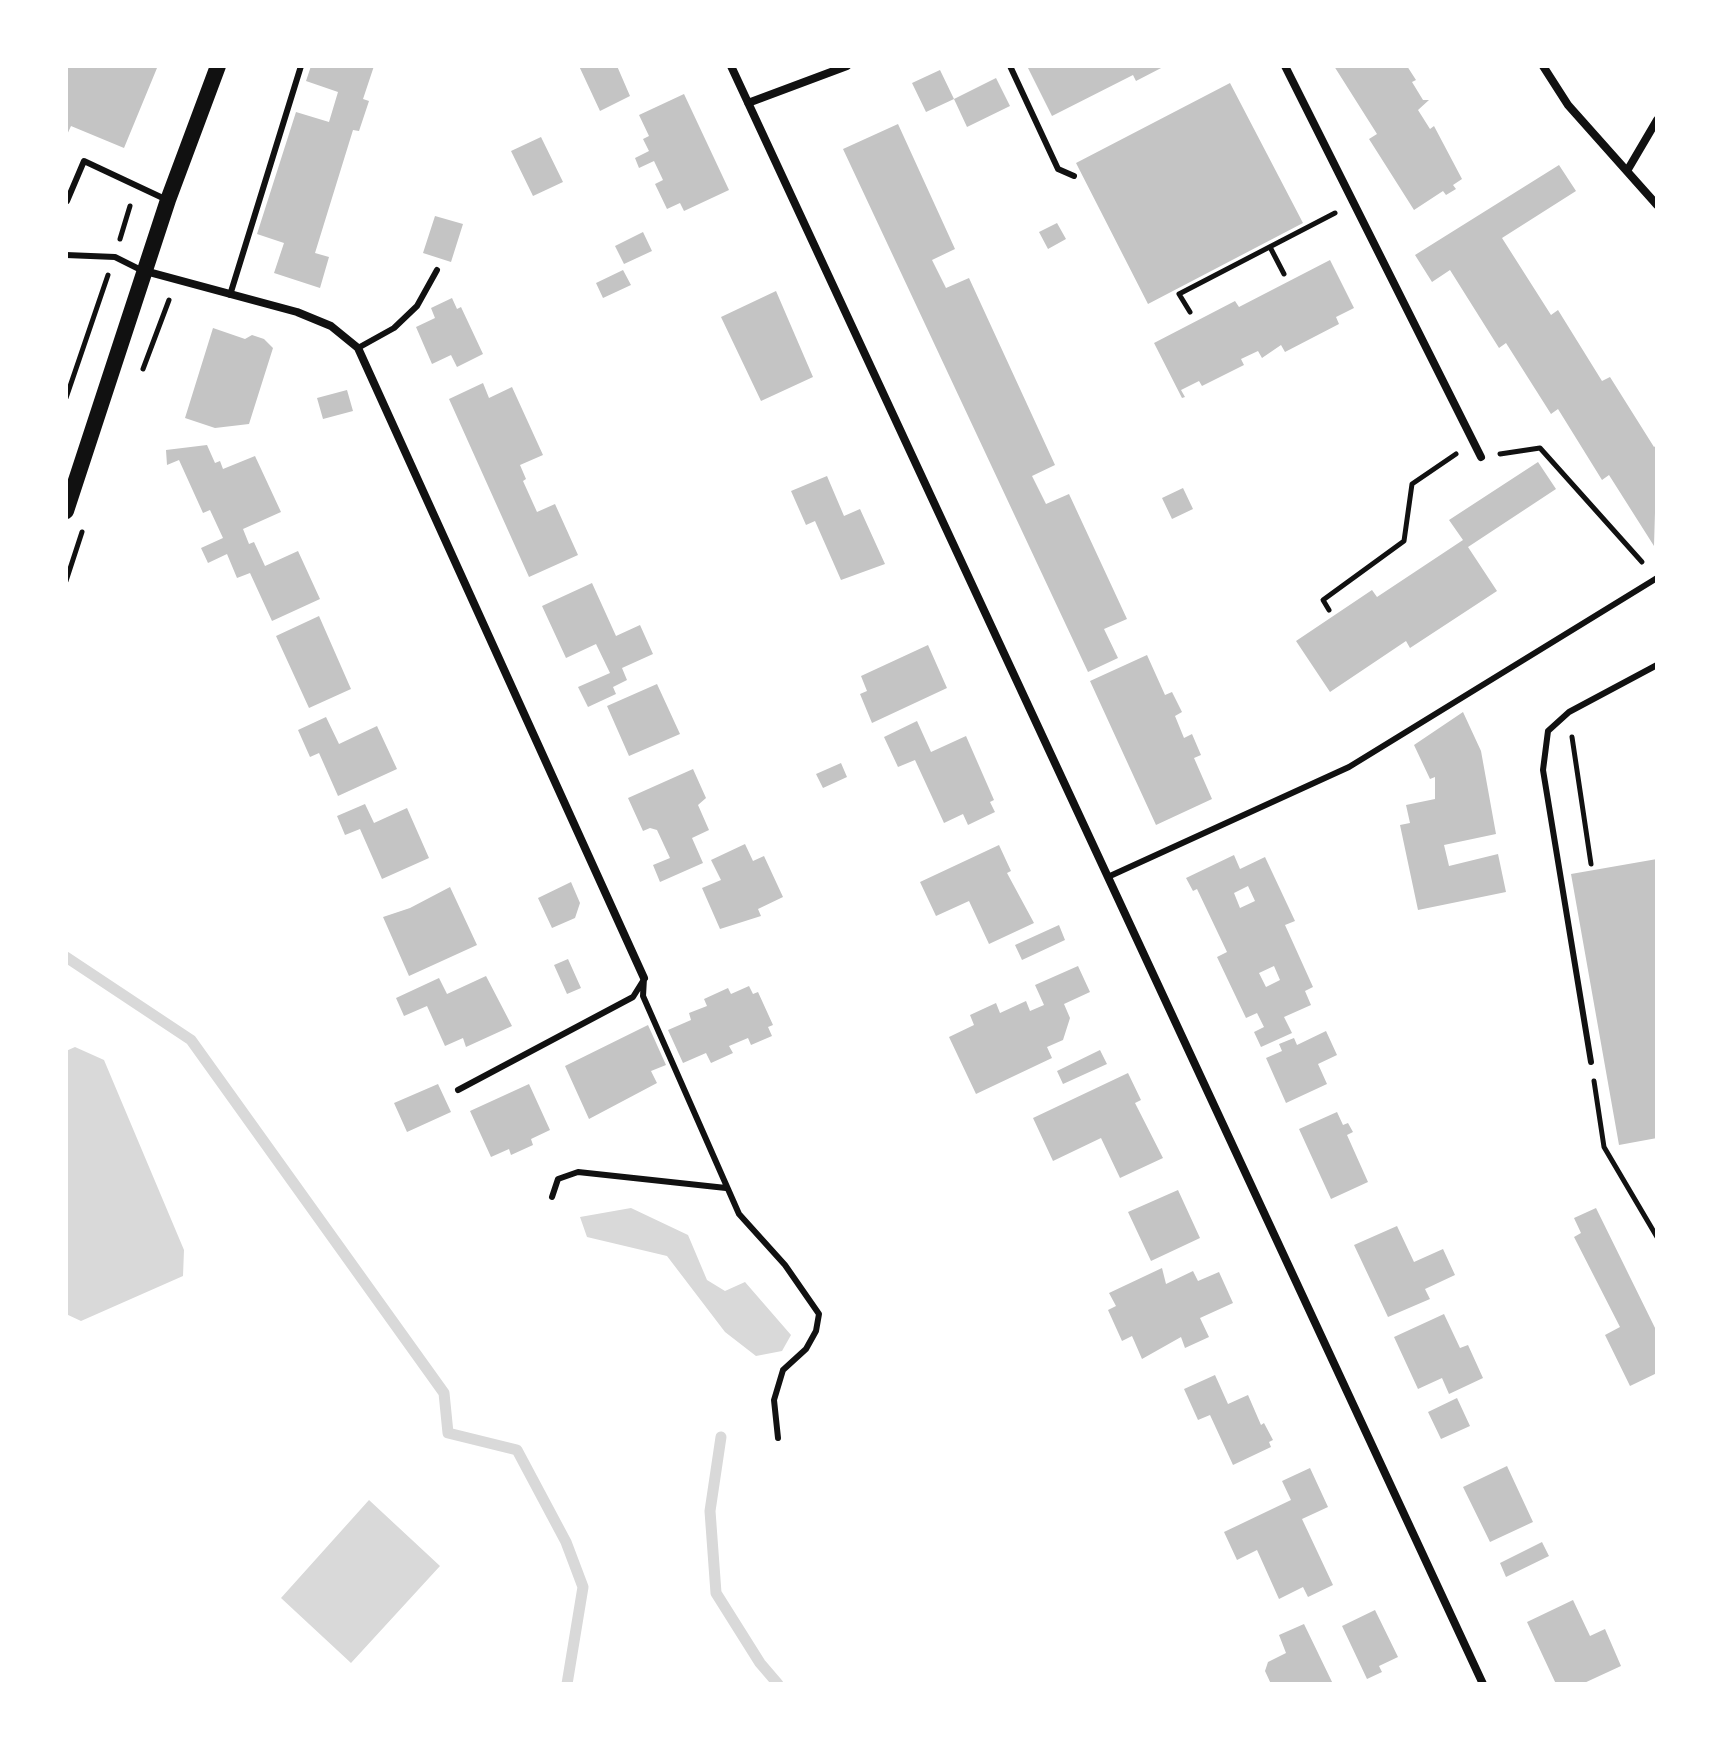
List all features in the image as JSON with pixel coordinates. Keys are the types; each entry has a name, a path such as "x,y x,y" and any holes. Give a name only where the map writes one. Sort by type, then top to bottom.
{"main road":[{"path":"67,507 168,200 218,66"}],"street":[{"path":"731,66 1483,1684"},
{"path":"748,103 847,66"},
{"path":"1285,66 1481,457"},
{"path":"1543,66 1568,105 1657,205"},
{"path":"1627,171 1657,120"},
{"path":"145,271 297,312 331,326 358,348 644,978"}],"lane":[{"path":"230,295 301,66"},
{"path":"1010,66 1058,169 1074,176"},
{"path":"67,201 84,161 168,200"},
{"path":"66,255 115,257 145,271"},
{"path":"358,348 394,328 417,306 437,270"},
{"path":"1110,876 1349,767 1657,578"},
{"path":"1591,1062 1543,770 1548,731 1569,712 1657,665"},
{"path":"458,1090 633,997 644,978"},
{"path":"644,978 643,996 739,1214 785,1265 819,1314 816,1331 806,1349 783,1370 774,1400 778,1438"},
{"path":"552,1197 558,1179 578,1172 726,1188"}],"path":[{"path":"66,398 137,186"},
{"path":"1190,312 1179,294 1354,204"},
{"path":"1270,247 1284,274"},
{"path":"1329,610 1323,600 1404,541 1412,484 1474,442"},
{"path":"1481,457 1540,448 1657,578"},
{"path":"1569,712 1591,864"},
{"path":"1591,1062 1604,1147 1657,1237"}],"shaded area":[{"path":"75,1047 104,1060 184,1250 183,1276 81,1321 66,1314 66,1051"},
{"path":"631,1208 688,1235 707,1280 725,1291 745,1282 791,1335 782,1351 756,1356 725,1332 667,1256 587,1237 580,1217"},
{"path":"369,1500 440,1566 351,1663 281,1598"}],"building":[{"path":"66,66 157,68 124,148 71,126 66,137"},
{"path":"311,66 374,66 363,99 369,101 359,131 353,130 315,253 329,257 320,288 274,273 284,243 257,234 296,112 329,122 338,92 306,81"},
{"path":"579,66 617,66 630,96 600,111"},
{"path":"1027,66 1165,66 1136,81 1133,75 1052,116"},
{"path":"1334,66 1407,66 1423,100 1429,100 1418,110 1430,129 1434,126 1462,179 1453,185 1456,189 1446,195 1443,191 1414,210 1369,139 1377,134"},
{"path":"940,70 954,99 926,112 912,83"},
{"path":"996,78 1010,106 967,127 954,99"},
{"path":"1230,83 1303,223 1148,304 1076,163"},
{"path":"684,94 729,190 684,211 680,203 667,209 655,184 663,180 654,161 639,168 635,158 649,151 643,139 649,136 639,115"},
{"path":"898,124 955,249 932,260 946,288 969,278 1055,465 1032,476 1046,504 1069,494 1127,619 1104,629 1118,658 1088,672 843,149"},
{"path":"541,137 563,182 533,196 511,151"},
{"path":"1559,165 1576,191 1502,238 1551,315 1558,310 1602,381 1610,377 1654,447 1657,445 1654,546 1609,475 1602,480 1558,409 1551,414 1506,343 1499,348 1450,270 1432,282 1415,255"},
{"path":"435,216 463,224 451,262 423,253"},
{"path":"1057,223 1066,239 1048,249 1039,232"},
{"path":"643,232 652,251 624,264 615,246"},
{"path":"1330,260 1354,308 1336,317 1339,324 1285,352 1281,345 1262,358 1258,351 1241,359 1244,365 1202,386 1199,381 1181,390 1185,397 1182,398 1154,343 1235,301 1239,307"},
{"path":"623,270 631,285 603,298 596,283"},
{"path":"776,291 813,377 761,401 721,317"},
{"path":"452,298 457,309 461,307 483,354 457,367 451,355 432,364 416,327 435,318 431,308"},
{"path":"213,328 245,339 252,335 264,339 273,348 249,424 215,428 185,418"},
{"path":"483,383 489,398 512,387 543,455 520,465 526,479 523,481 537,512 555,504 578,555 529,577 449,399"},
{"path":"347,390 353,411 323,419 317,398"},
{"path":"207,445 215,463 220,461 223,469 255,456 281,512 243,529 249,544 254,542 265,566 298,551 320,599 272,621 250,573 237,578 227,554 208,563 201,548 223,538 210,510 203,513 179,460 167,465 166,450"},
{"path":"1538,462 1556,489 1468,547 1497,591 1410,648 1406,641 1330,692 1296,641 1372,590 1377,597 1463,540 1449,520"},
{"path":"827,476 844,516 860,509 885,564 841,580 815,521 806,525 791,491"},
{"path":"1183,488 1193,509 1172,519 1162,498"},
{"path":"592,583 616,636 640,625 653,654 622,668 627,680 613,687 616,694 588,707 578,687 610,673 596,644 566,658 542,606"},
{"path":"319,616 351,689 309,708 276,636"},
{"path":"928,645 947,688 872,723 860,694 867,691 861,676"},
{"path":"1147,655 1165,695 1172,692 1182,712 1175,716 1184,738 1192,734 1201,755 1194,758 1212,799 1156,825 1090,681"},
{"path":"657,684 680,734 629,756 607,706"},
{"path":"1463,712 1481,751 1496,834 1444,845 1449,866 1498,854 1506,892 1418,910 1400,825 1410,823 1406,805 1435,799 1435,777 1430,779 1414,745"},
{"path":"326,717 339,744 377,726 397,769 338,796 319,753 310,757 298,730"},
{"path":"917,721 931,752 966,736 994,800 990,802 995,812 968,825 963,814 944,823 915,760 898,767 884,737"},
{"path":"841,763 847,777 823,788 816,774"},
{"path":"693,769 706,798 698,805 709,830 692,838 703,863 660,882 653,865 670,858 657,830 650,828 643,831 628,798"},
{"path":"365,804 374,823 407,808 429,858 382,879 360,829 345,835 337,816"},
{"path":"745,844 753,861 764,856 783,897 758,909 761,916 720,929 702,888 721,880 711,860"},
{"path":"999,845 1011,871 1007,873 1034,923 989,944 969,901 936,916 920,882"},
{"path":"1234,855 1240,869 1265,857 1295,921 1285,925 1313,987 1305,991 1311,1005 1284,1017 1292,1033 1261,1047 1254,1032 1264,1027 1257,1013 1246,1018 1217,957 1227,952 1197,889 1193,891 1186,878","holes":["1248,886 1255,901 1240,908 1234,893","1274,966 1280,980 1266,987 1259,973"]},
{"path":"1657,859 1657,1138 1619,1145 1571,874"},
{"path":"571,882 580,903 575,918 552,928 538,898"},
{"path":"450,887 477,945 409,976 383,917 410,908"},
{"path":"1059,925 1065,940 1022,960 1015,945"},
{"path":"568,959 581,988 567,994 554,965"},
{"path":"1078,966 1090,992 1064,1004 1070,1018 1063,1040 1047,1047 1052,1058 976,1094 949,1037 974,1025 970,1015 996,1003 1000,1013 1026,1001 1030,1011 1044,1005 1035,985"},
{"path":"486,976 512,1026 466,1047 463,1038 445,1046 427,1006 404,1016 396,998 439,978 447,994"},
{"path":"749,986 753,994 758,992 773,1025 768,1027 772,1036 751,1045 748,1038 729,1046 733,1053 711,1063 706,1053 683,1063 668,1030 691,1020 689,1013 707,1006 704,999 728,988 731,994"},
{"path":"648,1025 666,1065 651,1071 657,1083 589,1119 565,1066"},
{"path":"1326,1031 1337,1055 1318,1064 1327,1084 1286,1103 1266,1058 1282,1051 1279,1044 1294,1038 1297,1045"},
{"path":"1100,1050 1107,1064 1063,1084 1057,1071"},
{"path":"1128,1073 1141,1100 1135,1103 1163,1158 1120,1178 1101,1138 1053,1161 1033,1118"},
{"path":"438,1084 451,1112 407,1132 394,1103"},
{"path":"529,1084 550,1130 531,1139 533,1145 511,1155 509,1149 491,1157 470,1111"},
{"path":"1337,1112 1343,1125 1348,1123 1353,1132 1347,1135 1368,1182 1331,1199 1299,1129"},
{"path":"1178,1190 1200,1238 1151,1261 1128,1212"},
{"path":"1596,1208 1657,1332 1657,1373 1630,1386 1605,1335 1620,1327 1574,1237 1581,1233 1574,1218"},
{"path":"1397,1226 1414,1262 1443,1249 1455,1275 1425,1289 1430,1299 1388,1317 1354,1245"},
{"path":"1162,1268 1166,1284 1193,1271 1198,1281 1219,1272 1233,1303 1200,1318 1209,1337 1185,1348 1181,1337 1142,1359 1132,1336 1122,1341 1108,1310 1116,1306 1109,1293"},
{"path":"1444,1314 1460,1348 1468,1345 1483,1378 1449,1394 1442,1378 1418,1389 1394,1337"},
{"path":"1215,1375 1228,1404 1248,1395 1261,1425 1264,1423 1273,1440 1269,1442 1271,1447 1233,1465 1210,1415 1198,1420 1184,1389"},
{"path":"1457,1398 1470,1426 1441,1439 1428,1412"},
{"path":"1507,1466 1533,1522 1490,1542 1463,1487"},
{"path":"1310,1468 1328,1507 1302,1519 1333,1585 1308,1597 1303,1587 1279,1599 1257,1550 1237,1560 1224,1532 1291,1500 1282,1481"},
{"path":"1542,1542 1549,1556 1506,1577 1500,1563"},
{"path":"1573,1600 1590,1636 1605,1629 1621,1666 1582,1684 1556,1684 1527,1622"},
{"path":"1375,1610 1398,1657 1379,1666 1382,1672 1367,1679 1342,1626"},
{"path":"1304,1624 1333,1684 1271,1684 1265,1671 1268,1662 1286,1653 1279,1635"}],"waterway":[{"path":"66,957 191,1040 444,1393 448,1433 517,1450 566,1542 583,1587 567,1684"},
{"path":"721,1437 710,1511 716,1593 760,1663 778,1684"}]}
